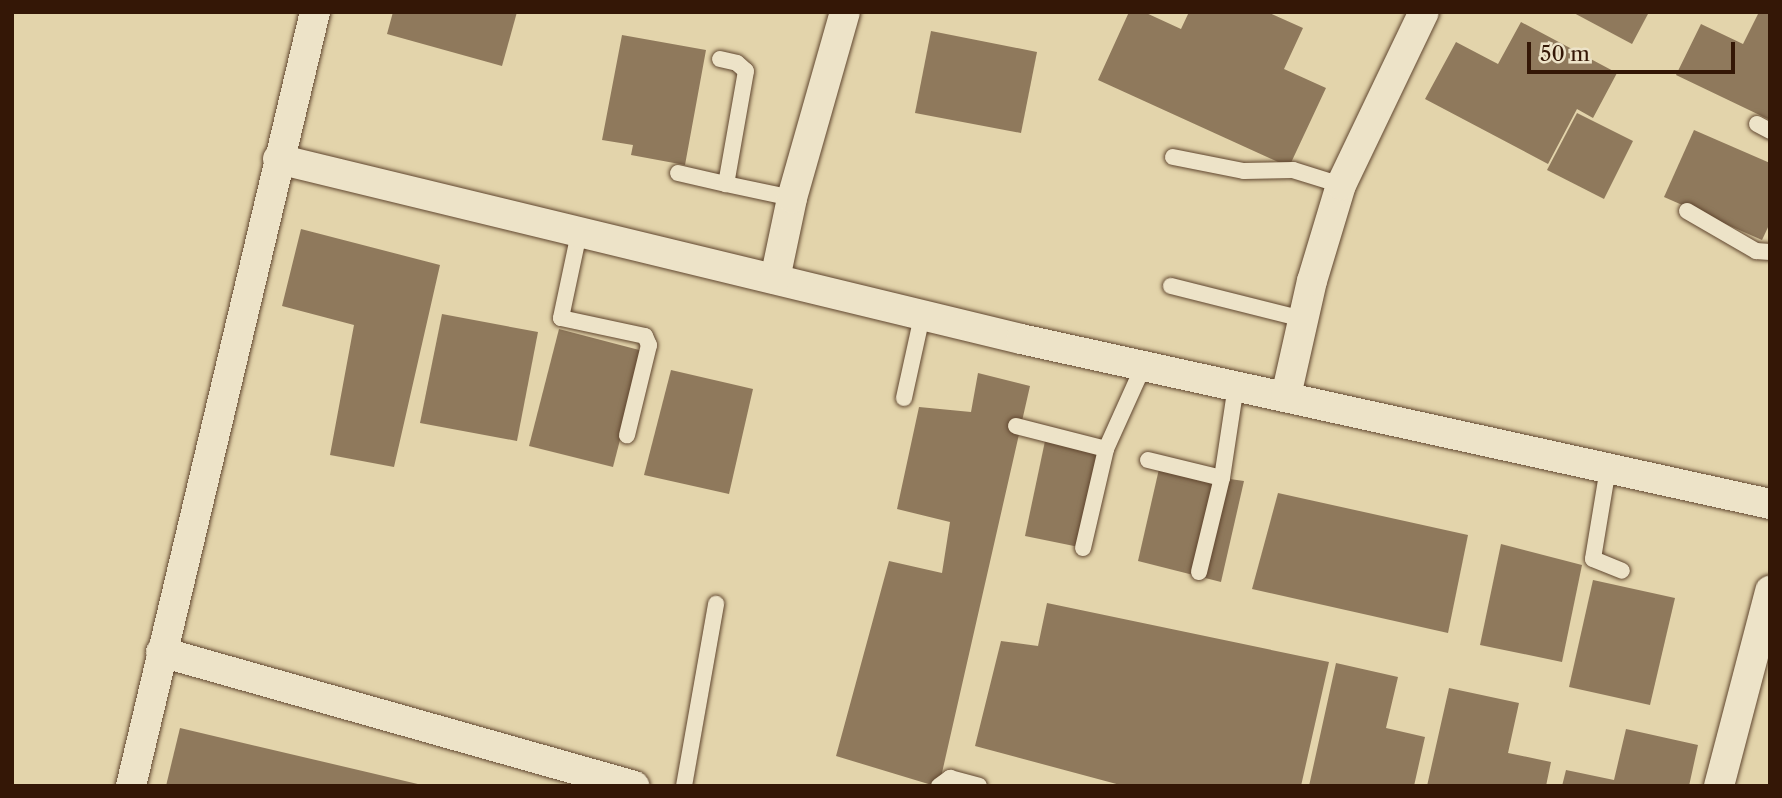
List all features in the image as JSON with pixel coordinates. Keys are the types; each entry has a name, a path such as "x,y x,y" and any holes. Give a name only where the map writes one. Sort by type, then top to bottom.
{"street":[{"path":"131,786 315,12"},
{"path":"775,279 792,198 845,12"},
{"path":"1286,396 1302,319 1341,185 1424,12"},
{"path":"278,159 922,316 1770,504"},
{"path":"1719,786 1770,591"},
{"path":"161,652 634,786"}],"lane":[{"path":"720,59 737,63 746,71 726,184"},
{"path":"1173,157 1244,171 1293,170 1341,185"},
{"path":"678,173 792,198"},
{"path":"1686,211 1756,251 1770,252"},
{"path":"579,233 561,318 645,336 649,345 627,435"},
{"path":"1171,286 1302,319"},
{"path":"904,398 922,316"},
{"path":"1083,548 1106,449 1144,365"},
{"path":"1199,572 1222,478 1236,385"},
{"path":"1016,426 1106,449"},
{"path":"1148,460 1222,478"},
{"path":"1608,468 1593,559 1622,571"},
{"path":"684,786 716,604"},
{"path":"939,786 944,779 954,778 979,786"}],"building":[{"path":"393,12 517,12 502,66 387,34"},
{"path":"1129,12 1144,12 1181,29 1189,12 1267,12 1303,28 1284,69 1326,88 1289,167 1098,80"},
{"path":"1572,12 1649,12 1632,44"},
{"path":"1759,12 1770,12 1770,120 1676,75 1701,24 1743,44"},
{"path":"1521,22 1617,73 1593,118 1577,109 1548,164 1425,99 1456,42 1498,64"},
{"path":"931,31 1037,52 1021,133 915,113"},
{"path":"622,35 706,50 685,165 631,155 633,145 602,140"},
{"path":"1577,113 1633,141 1604,199 1547,170"},
{"path":"1694,130 1770,163 1770,223 1762,240 1664,197"},
{"path":"301,229 440,265 394,467 330,455 354,325 282,306"},
{"path":"442,314 538,332 517,441 420,423"},
{"path":"559,329 643,351 613,467 529,446"},
{"path":"671,370 753,389 729,494 644,475"},
{"path":"978,373 1030,386 939,786 935,786 836,756 889,561 942,573 950,522 897,509 919,407 971,412"},
{"path":"1045,441 1100,452 1079,547 1025,536"},
{"path":"1159,469 1244,481 1221,582 1138,561"},
{"path":"1278,493 1468,535 1448,633 1252,589"},
{"path":"1501,544 1582,565 1562,662 1480,645"},
{"path":"1593,580 1675,598 1650,705 1569,687"},
{"path":"1047,603 1329,662 1301,786 1124,786 975,746 1001,641 1038,646"},
{"path":"1336,663 1398,677 1386,728 1425,737 1414,786 1309,786"},
{"path":"1449,688 1519,703 1508,753 1551,762 1546,786 1427,786"},
{"path":"180,728 422,785 422,786 166,786"},
{"path":"1626,729 1698,745 1689,786 1562,786 1566,770 1614,780"}]}
